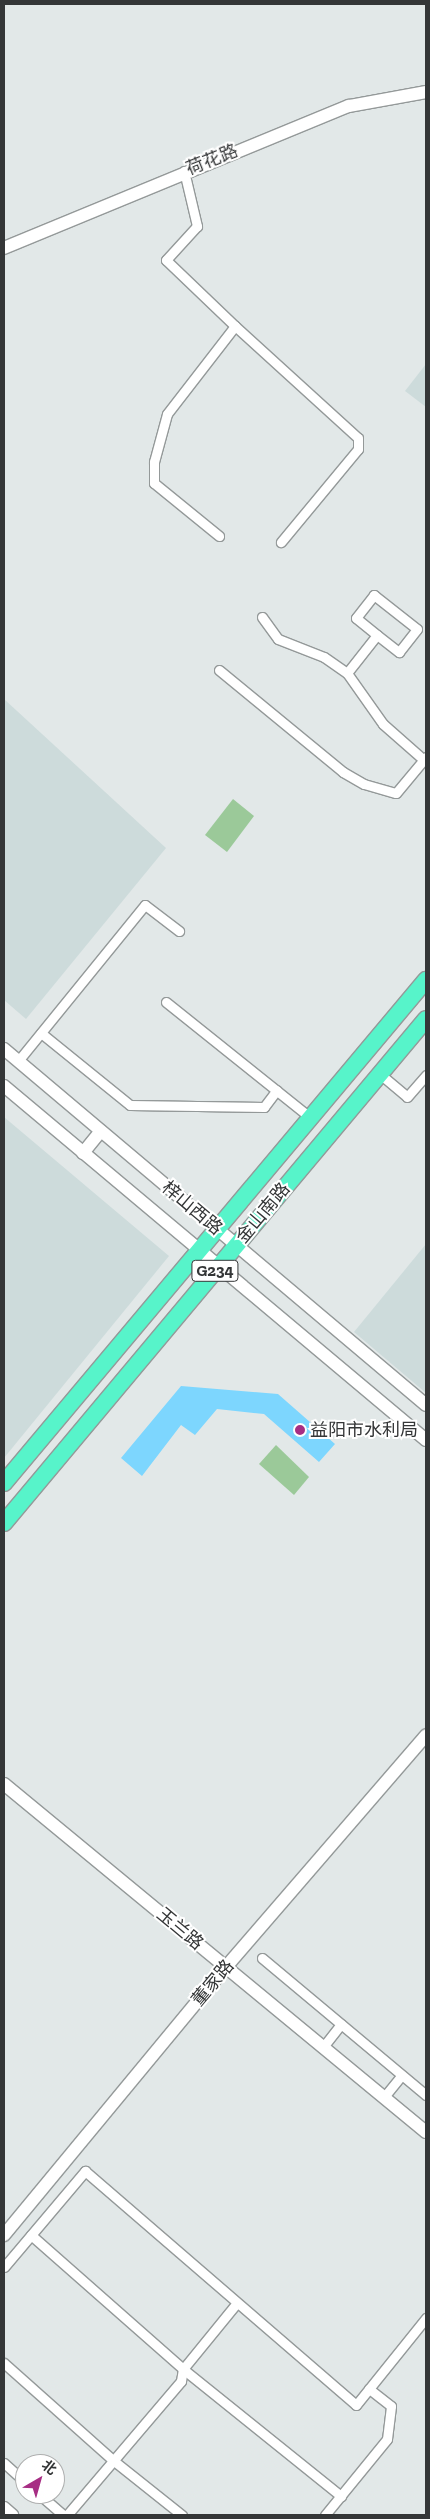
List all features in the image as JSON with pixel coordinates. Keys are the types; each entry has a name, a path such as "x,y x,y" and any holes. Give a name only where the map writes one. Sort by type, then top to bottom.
{"highway":[{"name":"金山南路","path":"4,1483 426,980"},
{"name":"金山南路","path":"4,1523 426,1018"}],"street":[{"name":"荷花路","path":"4,248 184,171 349,106 426,92"},
{"path":"184,171 197,226 166,260 358,438 358,449 281,542"},
{"path":"219,536 154,484 154,462 167,414 235,326"},
{"path":"374,596 416,630 399,652 377,635 356,618 374,596"},
{"path":"219,670 343,772 364,784 396,793 425,758 383,724 347,673 324,657 278,639 262,617"},
{"path":"347,673 377,635"},
{"path":"18,1061 145,905 179,931"},
{"path":"166,1002 311,1118"},
{"path":"40,1033 130,1105 264,1107 277,1090"},
{"name":"梓山西路","path":"4,1049 426,1405"},
{"path":"380,1074 407,1097 426,1075"},
{"name":"梓山西路","path":"4,1086 426,1440"},
{"path":"83,1153 101,1131"},
{"name":"董家路","path":"4,2235 226,1966 426,1735"},
{"name":"玉兰路","path":"4,1784 426,2132"},
{"path":"262,1958 426,2095"},
{"path":"323,2047 341,2024"},
{"path":"384,2097 402,2075"},
{"path":"4,2267 85,2172 236,2304 356,2405 426,2318"},
{"path":"30,2235 183,2369 341,2496"},
{"path":"68,2515 182,2381 183,2369 236,2304"},
{"path":"4,2362 114,2461 182,2515"},
{"path":"325,2515 387,2439 391,2406 369,2389"},
{"path":"4,2463 15,2473"},
{"path":"50,2504 63,2515"},
{"path":"4,2508 12,2515"}],"shaded area":[{"path":"426,364 426,407 405,391"},
{"path":"4,699 166,848 26,1019 4,1000"},
{"path":"4,1117 169,1256 4,1458"},
{"path":"426,1244 426,1393 354,1332"}],"green space":[{"path":"233,799 254,816 227,852 205,835"},
{"path":"276,1445 309,1477 294,1495 259,1464"}],"building":[{"name":"益阳市水利局","path":"181,1386 278,1394 335,1444 319,1462 264,1414 217,1409 195,1435 181,1425 142,1476 121,1458"}],"place":[{"name":"益阳市水利局","path":"300,1430"}]}
